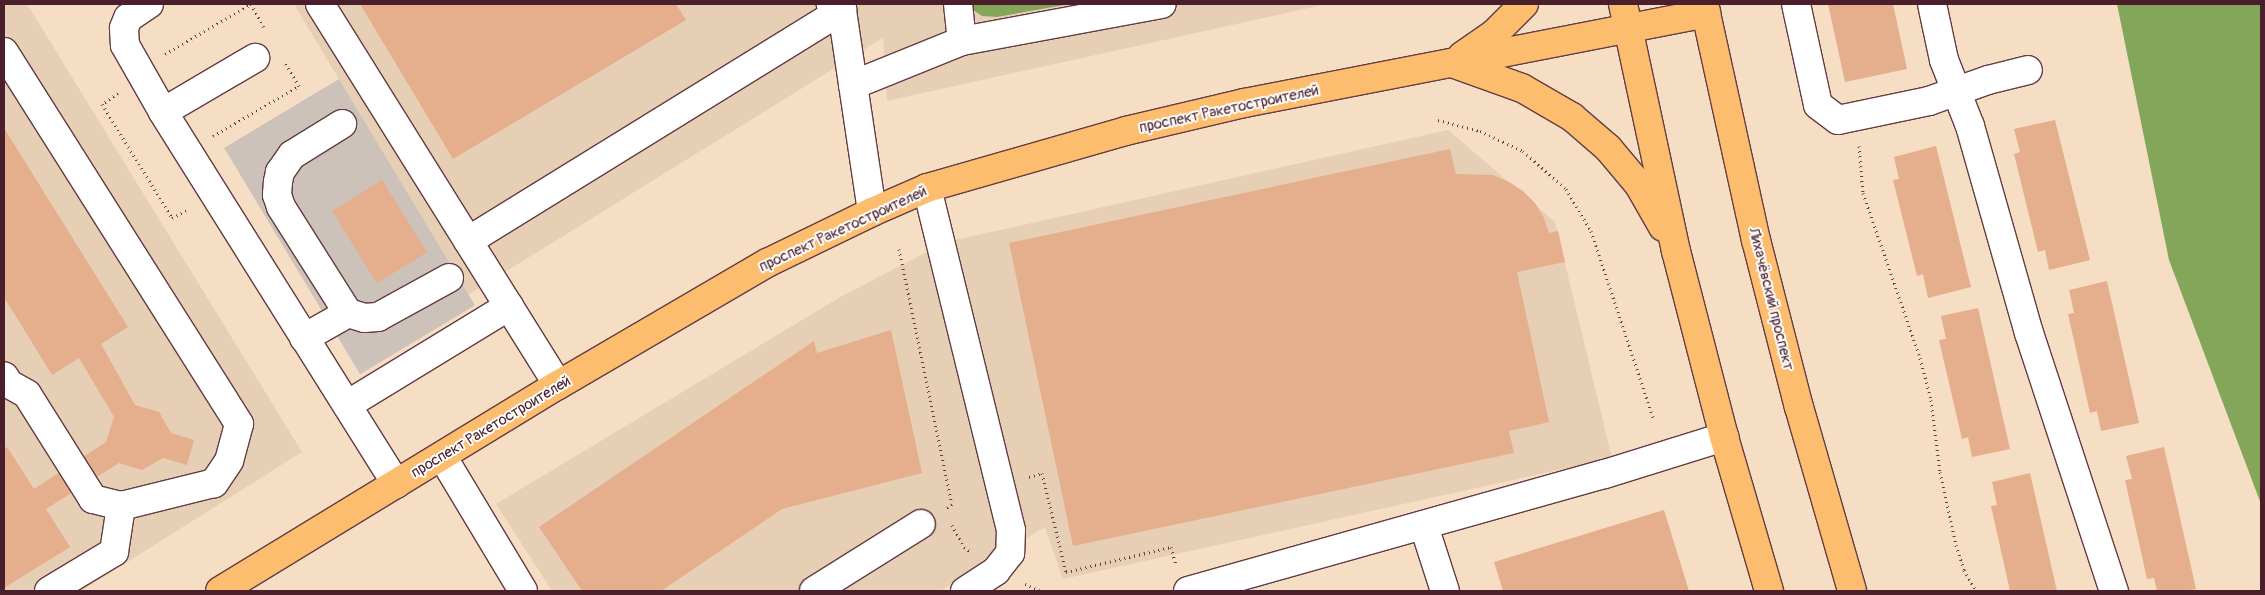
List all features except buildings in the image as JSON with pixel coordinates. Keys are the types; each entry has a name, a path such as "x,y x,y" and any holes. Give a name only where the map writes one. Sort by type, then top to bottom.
{"main road":[{"path":"1452,63 1495,33 1524,4"},
{"name":"проспект Ракетостроителей","path":"220,591 558,385 767,263 872,212 927,188 1133,129 1244,104 1452,63 1625,16 1705,8"},
{"name":"Лихачёвский проспект","path":"1705,8 1756,240 1799,407 1852,591"},
{"path":"1625,16 1676,250 1724,437 1769,591"},
{"path":"1452,63 1522,88 1572,118 1608,148 1639,185 1676,250"}],"lane":[{"path":"149,4 128,18 123,36 125,45 163,112 396,484"},
{"path":"320,4 558,385"},
{"path":"958,4 962,41"},
{"path":"853,85 962,41 1162,4"},
{"path":"1796,4 1818,105 1838,120 1929,101 1988,80 2028,70"},
{"path":"1932,4 1944,60 1970,126 2029,333 2114,591"},
{"path":"468,242 838,6 853,85 872,212"},
{"path":"4,52 238,424 229,461 214,483 121,506 93,498 27,394 5,382"},
{"path":"163,112 256,58"},
{"path":"342,124 292,155 280,172 277,195 281,207 348,313 364,318 378,317 449,278"},
{"path":"927,188 1002,484 1011,530 1010,552 996,571 965,591"},
{"path":"347,405 509,306"},
{"path":"304,338 348,313"},
{"path":"1183,582 1424,526 1724,437"},
{"path":"442,456 523,591"},
{"path":"49,591 114,552 121,506"},
{"path":"814,591 921,524"},
{"path":"1424,526 1445,591"}],"path":[{"path":"1859,116 1860,176 1863,193 1920,358 1931,400 1940,472 1956,545 1964,570 1976,591"},
{"path":"1438,120 1480,131 1523,151 1566,189 1590,231 1654,420"},
{"path":"899,249 952,504 921,524"},
{"path":"1002,484 1042,473 1066,572 1172,547 1183,582"}],"shaded area":[{"path":"4,4 27,4 302,452 81,591 4,591"},
{"path":"294,4 1327,4 887,101 883,38 468,295"},
{"path":"339,79 475,305 360,374 224,148"},
{"path":"1448,130 1555,222 1612,458 1063,579 1045,527 940,591 552,591 496,504 842,296 946,242"}],"green space":[{"path":"971,4 1070,4 997,17 982,16 973,10"},
{"path":"2117,4 2261,4 2261,504 2169,260"}]}
